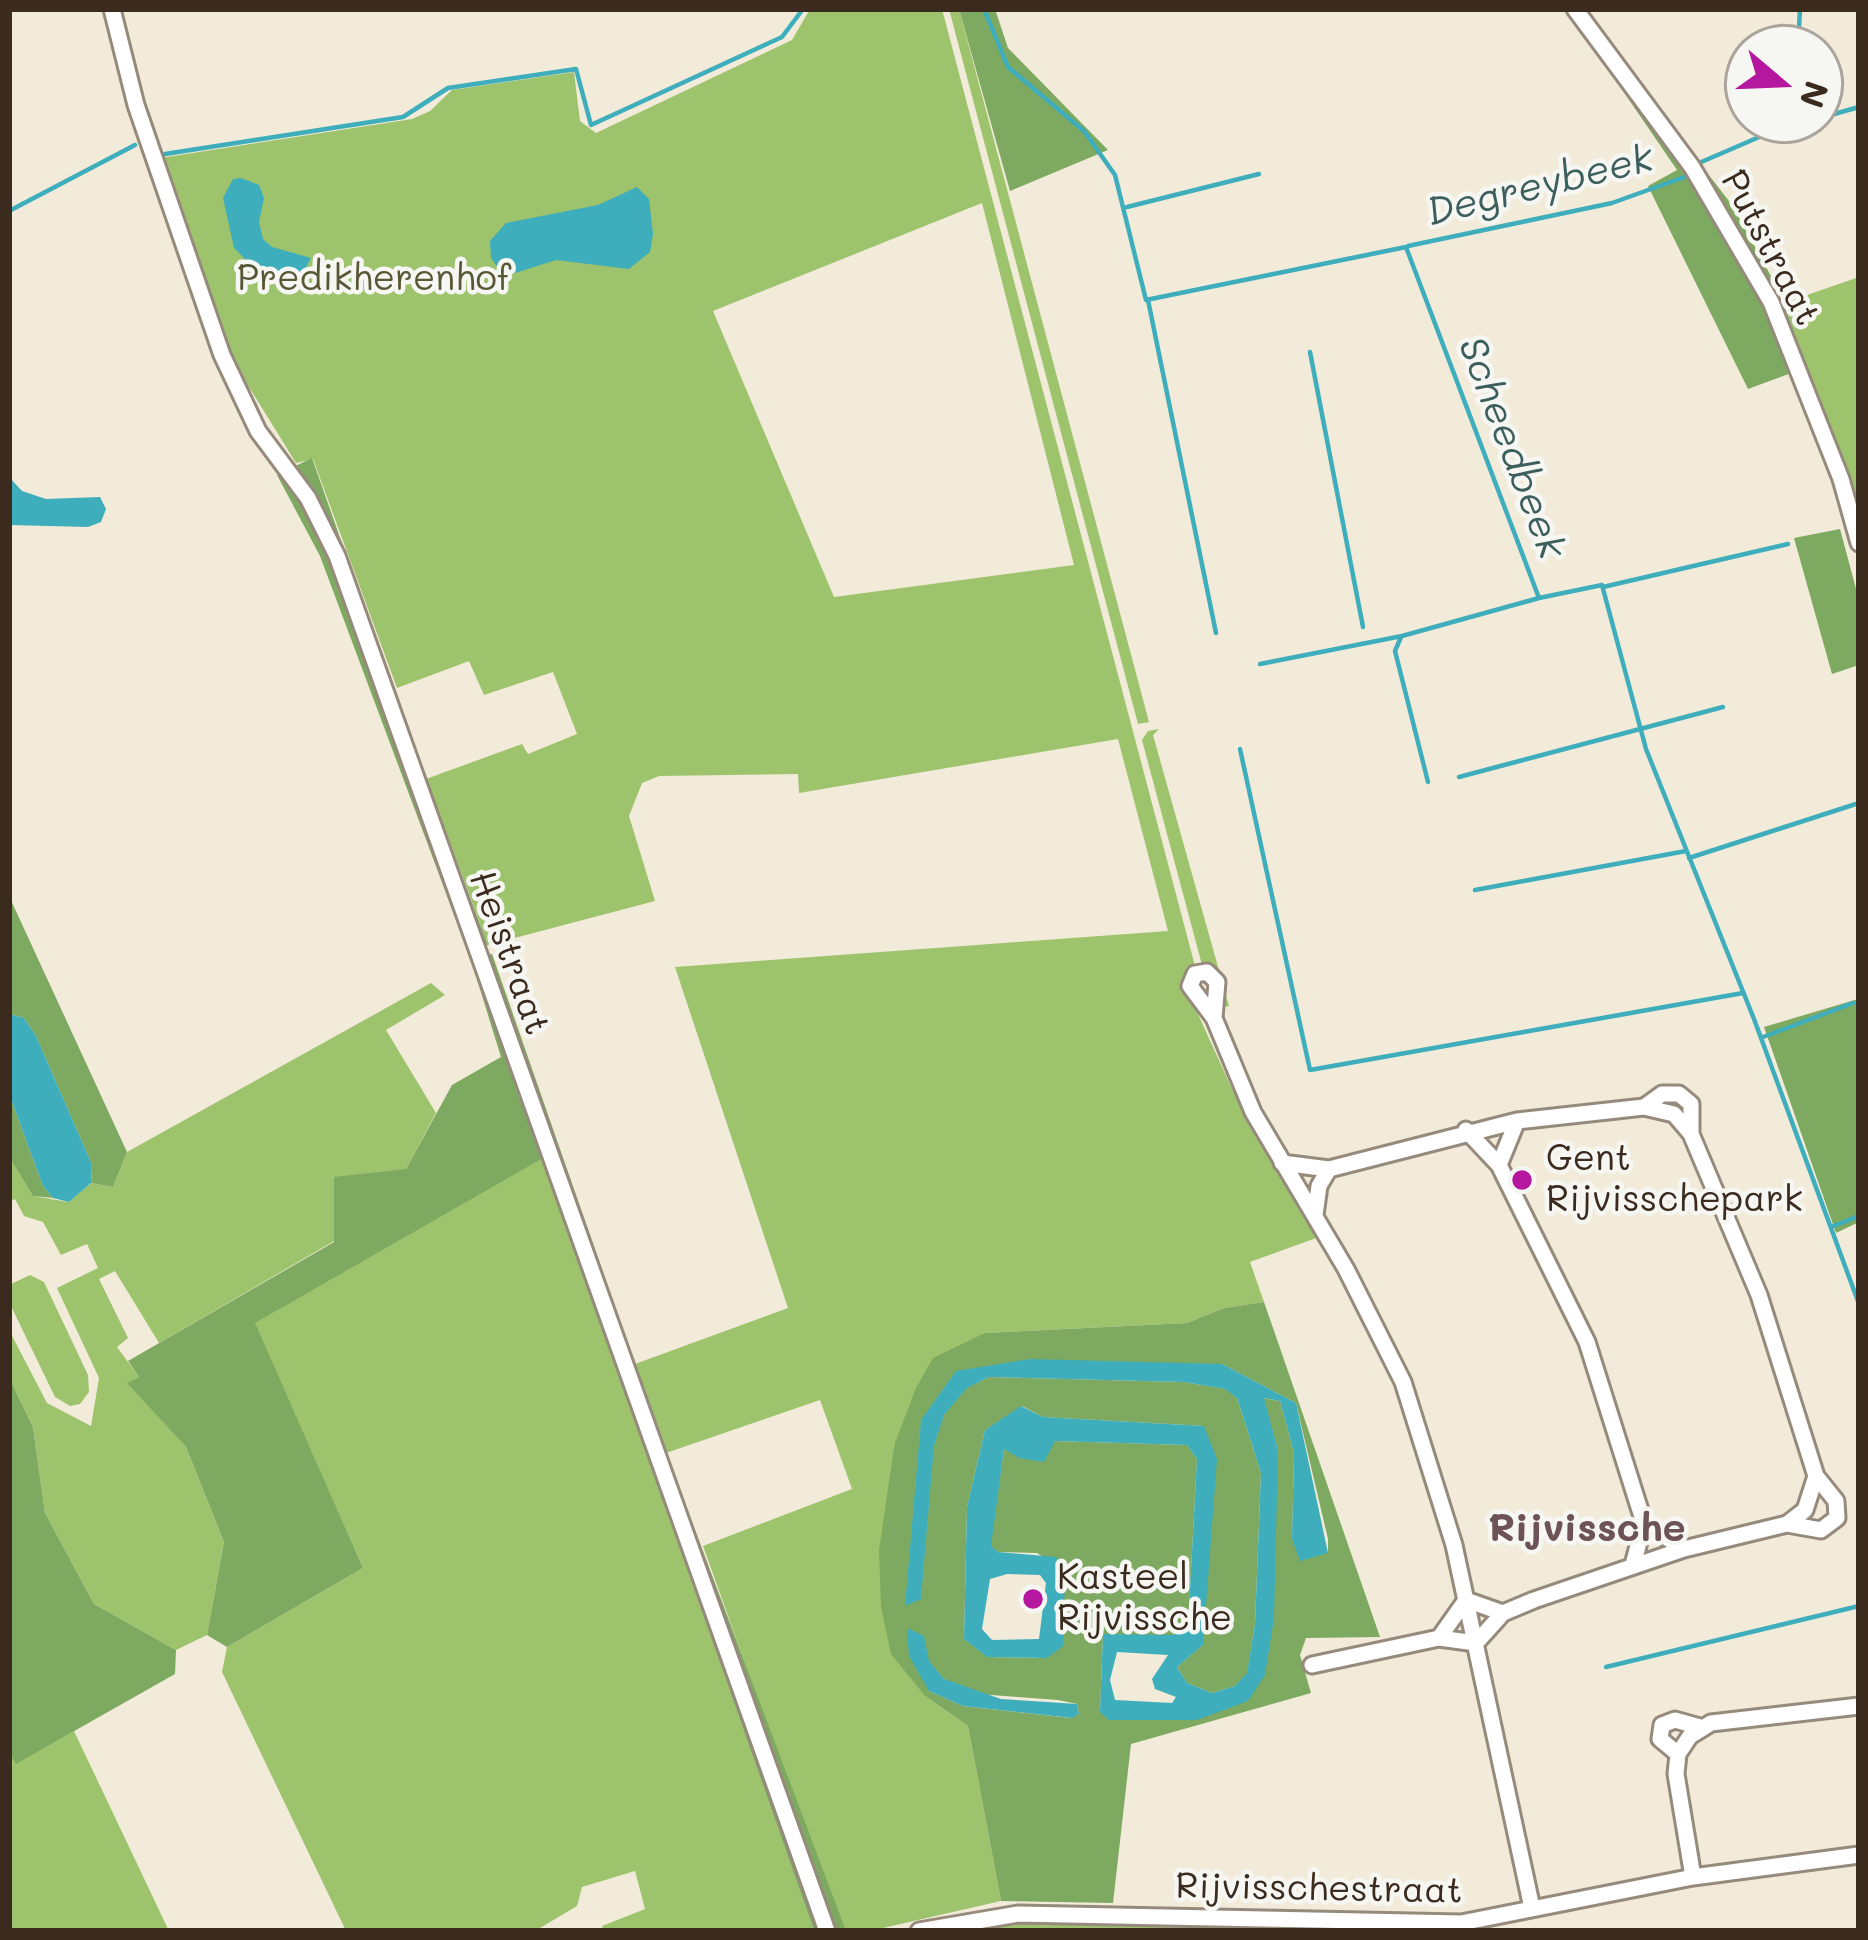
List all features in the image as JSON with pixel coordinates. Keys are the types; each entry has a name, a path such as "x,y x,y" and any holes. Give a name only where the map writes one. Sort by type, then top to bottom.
{"street":[{"name":"Heistraat","path":"112,9 136,105 222,355 258,431 308,498 337,556 827,1931"},
{"name":"Putstraat","path":"1576,9 1692,167 1772,302 1841,479 1859,543"},
{"path":"1214,1018 1252,1112 1315,1215 1403,1382 1435,1476 1466,1600 1532,1908"},
{"path":"1282,1162 1329,1169 1466,1130 1517,1121 1644,1107 1675,1114 1691,1134 1759,1295 1816,1476 1836,1501 1837,1518 1821,1530 1787,1524 1633,1565 1503,1612 1476,1642"},
{"path":"1499,1165 1517,1121"},
{"path":"1466,1130 1499,1165 1586,1342 1644,1522 1633,1565"},
{"path":"1315,1215 1318,1186 1329,1169"},
{"path":"1787,1524 1805,1510 1816,1476"},
{"path":"1644,1522 1684,1549"},
{"path":"1466,1600 1503,1612"},
{"path":"1439,1638 1466,1600"},
{"path":"1312,1665 1439,1638 1476,1642"},
{"path":"1678,1754 1660,1739 1662,1725 1675,1720 1700,1727 1859,1706"},
{"path":"1693,1877 1676,1774 1678,1754 1700,1727"},
{"name":"Rijvisschestraat","path":"919,1931 1018,1914 1461,1923 1693,1877 1859,1855"}],"green space":[{"name":"Predikherenhof","path":"810,9 942,9 1195,966 1187,990 1233,1091 1319,1237 1250,1262 1264,1302 1224,1308 1187,1323 985,1333 925,1696 968,1726 1001,1901 870,1931 846,1931 838,1922 703,1546 852,1489 820,1400 666,1453 635,1364 788,1308 675,967 1168,931 1118,739 799,793 798,774 659,776 642,783 629,816 655,901 488,945 426,779 522,744 528,754 577,734 553,672 484,695 469,661 397,688 313,459 296,463 236,366 160,158 412,119 430,111 452,90 574,72 580,121 596,133 792,40","holes":["982,203 1074,565 834,597 713,311"]},
{"path":"949,9 959,9 1149,722 1138,724"},
{"path":"959,9 995,9 1008,48 1108,150 1010,191"},
{"path":"1636,81 1732,205 1778,289 1763,296 1794,372 1748,389 1648,186 1677,170 1623,91"},
{"path":"1859,277 1859,513 1781,304"},
{"path":"312,458 488,945 468,952 320,556 277,475"},
{"path":"1840,529 1859,600 1859,665 1832,674 1794,538"},
{"path":"1159,729 1153,735 1229,1006 1223,1007 1221,978 1202,965 1142,740 1148,731"},
{"path":"9,896 127,1152 113,1187 91,1183 92,1165 36,1036 24,1018 9,1014"},
{"path":"492,954 666,1453 846,1931 814,1931 543,1158 255,1323 363,1568 227,1647 207,1635 224,1542 186,1447 127,1383 139,1377 128,1361 334,1242 334,1177 406,1169 452,1085 501,1057 471,960"},
{"path":"431,983 445,995 386,1030 436,1113 406,1169 334,1241 159,1343 115,1271 99,1279 128,1338 117,1347 139,1377 128,1383 186,1447 224,1542 207,1635 176,1650 94,1604 45,1513 33,1427 9,1377 9,1330 47,1403 91,1426 99,1378 57,1288 98,1268 87,1244 61,1255 43,1222 24,1216 15,1199 9,1202 9,1157 33,1196 69,1202 91,1183 113,1187 127,1152"},
{"path":"1858,999 1859,1222 1836,1233 1764,1027"},
{"path":"9,1094 43,1186 53,1198 33,1196 9,1157"},
{"path":"543,1157 814,1931 604,1931 602,1926 645,1909 635,1871 582,1887 577,1906 535,1931 346,1931 222,1672 227,1647 363,1568 254,1323"},
{"path":"30,1275 44,1282 88,1375 89,1392 80,1404 70,1406 55,1397 9,1302 11,1284"},
{"path":"1264,1302 1380,1637 1306,1638 1300,1655 1311,1693 1131,1744 1113,1903 1001,1901 968,1726 925,1696 891,1654 881,1607 879,1550 895,1443 933,1358 985,1333 1187,1323 1224,1308","holes":["1222,1364 1296,1403 1328,1539 1328,1552 1292,1539 1294,1453 1280,1401 1263,1398 1278,1450 1248,1701 1100,1712 1103,1635 1173,1635 1188,1626 1197,1459 1187,1445 1055,1441 1004,1449 990,1546 998,1552 1037,1553 1065,1571 1047,1658 988,1657 964,1639 967,1507 985,1430 1022,1406 1043,1417 1204,1426 1203,1645 1177,1667 1187,1683 1212,1693 1235,1686 1247,1674 1255,1624 1261,1473 1237,1398 1226,1389 1184,1382 989,1377 967,1388 944,1415 934,1446 921,1599 905,1605 921,1420 956,1371","929,1662 944,1679 978,1694 1058,1700 1077,1704 1079,1714 1071,1718 963,1706 929,1691"]},
{"path":"9,1377 33,1427 45,1513 94,1604 176,1650 175,1674 16,1764 9,1751"},
{"path":"74,1731 169,1931 9,1931 9,1751 17,1763"},
{"path":"1017,1923 1411,1931 956,1931"}],"water":[{"path":"233,179 259,185 264,198 259,222 263,239 272,247 311,258 297,285 269,283 234,248 223,198"},
{"path":"637,187 649,199 653,234 650,252 629,269 556,260 512,274 501,272 491,258 490,241 506,223 598,205"},
{"path":"9,477 22,491 46,499 100,497 106,509 101,522 88,527 9,525"},
{"path":"9,1014 24,1018 36,1036 92,1165 91,1183 69,1202 53,1198 43,1186 9,1094"},
{"path":"1030,1359 1222,1364 1296,1403 1328,1553 1300,1561 1292,1539 1294,1453 1280,1401 1264,1398 1278,1450 1274,1618 1265,1675 1248,1701 1197,1720 1109,1720 1100,1712 1103,1634 1173,1635 1188,1626 1197,1459 1187,1445 1055,1441 1044,1462 1019,1458 1004,1449 991,1546 998,1552 1056,1557 1065,1571 1063,1646 1047,1658 987,1657 964,1639 967,1507 985,1430 1021,1406 1043,1417 1204,1426 1217,1459 1203,1645 1177,1667 1187,1683 1212,1693 1235,1686 1247,1673 1255,1624 1261,1473 1237,1398 1225,1389 1184,1382 989,1377 967,1388 944,1415 934,1446 921,1599 905,1606 921,1420 956,1371","holes":["1007,1574 1040,1575 1046,1583 1039,1639 992,1640 982,1629 990,1579","1117,1652 1168,1655 1152,1679 1155,1689 1176,1697 1172,1703 1115,1700 1110,1680"]},
{"path":"907,1628 924,1636 929,1661 944,1679 1001,1699 1077,1704 1079,1714 1072,1718 963,1706 929,1691 909,1656"}],"waterway":[{"path":"165,154 403,117 448,88 576,69 591,125 782,37 803,9"},
{"name":"Scheedbeek","path":"984,9 1008,67 1084,131 1115,175 1146,300 1406,247 1539,598 1602,585 1646,749 1754,1019 1859,1304"},
{"name":"Degreybeek","path":"1799,24 1800,9"},
{"path":"1844,111 1859,107"},
{"name":"Degreybeek","path":"1699,163 1743,144"},
{"name":"Scheedbeek","path":"9,211 135,145"},
{"path":"1127,207 1259,174"},
{"name":"Degreybeek","path":"1408,246 1612,203 1687,176"},
{"path":"1148,300 1216,633"},
{"path":"1310,352 1363,627"},
{"path":"1603,587 1788,544"},
{"path":"1260,664 1402,636 1539,598"},
{"path":"1401,637 1395,651 1428,782"},
{"path":"1459,777 1723,707"},
{"path":"1240,749 1310,1070 1743,993"},
{"path":"1689,858 1859,803"},
{"path":"1475,890 1686,851"},
{"path":"1763,1037 1853,1003"},
{"path":"1831,1227 1859,1216"},
{"path":"1606,1667 1859,1606"}],"place":[{"name":"Gent Rijvisschepark","path":"1522,1180"},
{"name":"Kasteel Rijvissche","path":"1033,1599"}],"district":[{"name":"Rijvissche","path":"1587,1529"}]}
